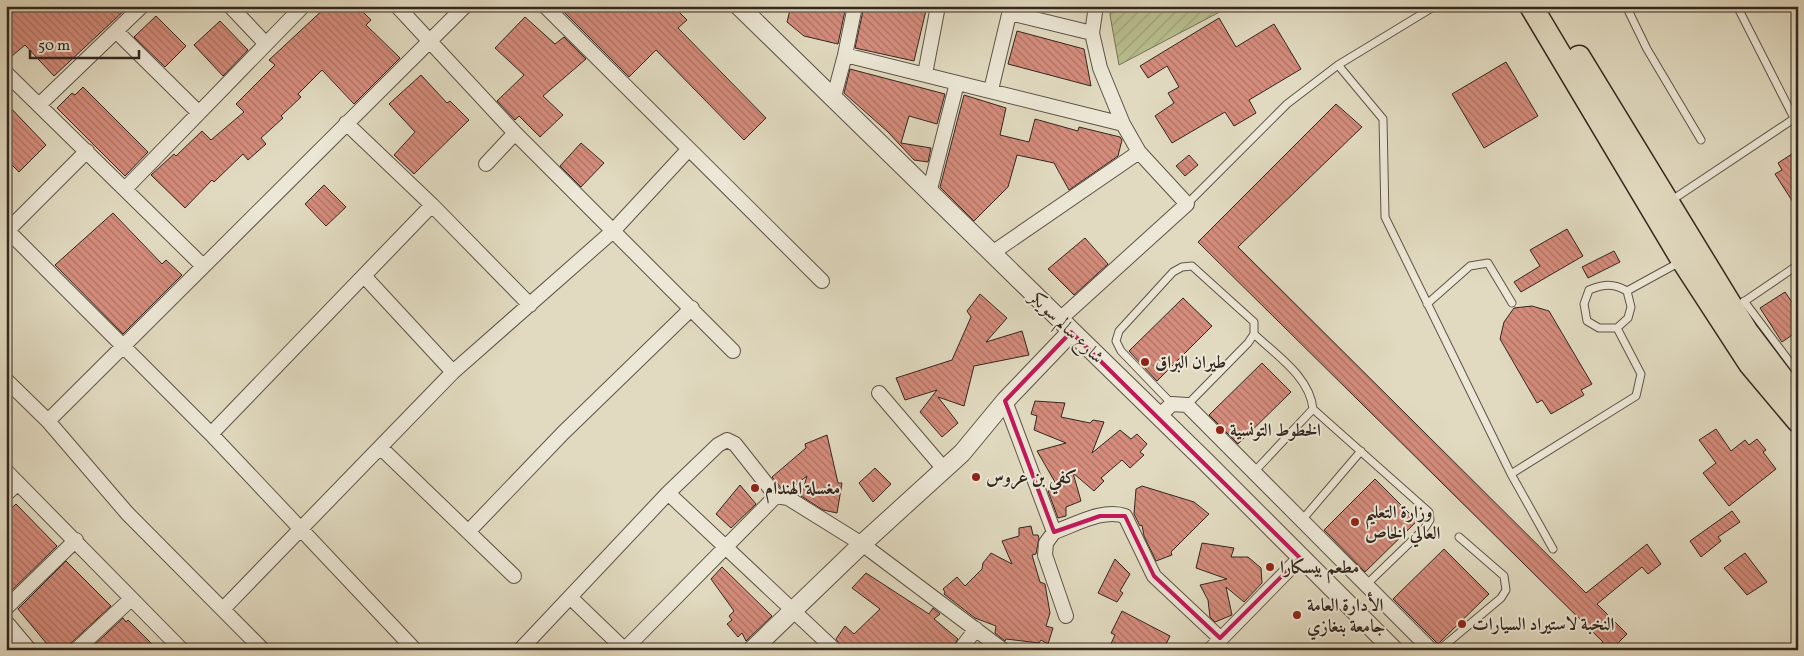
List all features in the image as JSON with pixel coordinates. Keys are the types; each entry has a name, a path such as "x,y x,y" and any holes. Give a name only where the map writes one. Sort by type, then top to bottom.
{"highway":[{"path":"1538,7 1683,261 1750,364 1798,422"},
{"path":"1538,7 1747,332 1798,399"}],"street":[{"path":"39,105 142,6"},
{"path":"230,6 266,44"},
{"path":"125,189 303,6"},
{"path":"397,6 515,133 733,351"},
{"path":"48,421 346,123 466,6"},
{"path":"545,6 822,281"},
{"name":"شارع سالم سويكر","path":"739,6 833,100 1159,416 1394,650"},
{"path":"833,100 845,56 855,6"},
{"path":"925,74 938,6"},
{"path":"752,650 862,544 962,453 1065,326 1187,204 1139,152 1123,124 1100,68 1092,33 1096,6"},
{"path":"991,90 1010,10 1092,33"},
{"path":"116,31 198,113"},
{"path":"845,56 991,90 1123,124"},
{"path":"6,73 204,266"},
{"path":"929,193 957,83"},
{"path":"346,123 432,205 530,305"},
{"path":"486,164 515,133"},
{"path":"223,609 453,372 613,232 688,150"},
{"path":"87,152 7,230 211,434 415,650"},
{"path":"992,253 1125,164 1139,152"},
{"path":"211,434 365,277 432,205"},
{"path":"365,277 453,372"},
{"path":"468,532 563,433 692,308"},
{"path":"6,380 48,421 127,513 263,650"},
{"path":"879,392 944,469"},
{"path":"1005,401 1054,532"},
{"path":"1159,416 1172,404 1187,405 1431,650"},
{"path":"520,650 668,493 718,445 727,440 735,444 776,496 788,498 862,544 1003,650"},
{"path":"381,448 514,576"},
{"path":"6,471 76,540 182,650"},
{"path":"6,494 18,482"},
{"path":"668,493 835,650"},
{"path":"571,598 625,650 776,496"},
{"path":"1066,616 1045,555 1046,544 1054,532 1100,516 1116,513 1125,516 1154,576 1220,638"},
{"path":"6,608 76,540"},
{"path":"1210,650 1300,558"},
{"path":"76,650 132,599"},
{"path":"6,625 27,650"},
{"path":"960,650 976,629"}],"lane":[{"path":"1187,204 1287,104 1338,65 1435,6"},
{"path":"1626,6 1647,49 1701,140"},
{"path":"1675,198 1796,117 1737,6"},
{"path":"1338,65 1383,119 1385,216 1511,474 1553,549"},
{"path":"1627,292 1683,261"},
{"path":"1427,304 1470,266 1488,263 1512,303"},
{"path":"1737,307 1798,265"},
{"path":"1172,404 1121,352 1116,341 1119,331 1173,272 1182,267 1192,266 1254,322 1254,334 1248,343 1187,405"},
{"path":"1604,284 1618,286 1627,292 1631,308 1628,318 1617,328 1599,328 1587,322 1584,304 1589,290 1604,284"},
{"path":"1744,301 1798,372"},
{"path":"1511,474 1636,396 1641,374 1617,328"},
{"path":"1254,334 1306,385 1312,396 1313,409 1429,512 1430,520 1424,529 1367,584"},
{"path":"1254,472 1313,409"},
{"path":"1302,520 1361,451"},
{"path":"1438,650 1501,598 1506,590 1504,576 1459,536"}],"highlighted area":[{"path":"1071,332 1300,558 1220,638 1154,576 1125,516 1100,516 1054,532 1005,401"}],"green space":[{"path":"1111,6 1231,6 1119,65 1110,15"}],"building":[{"path":"20,6 129,6 54,76 25,45 6,61 6,19"},
{"path":"327,6 357,6 371,20 366,25 400,58 354,104 322,70 298,94 301,97 281,116 283,118 261,138 266,144 248,160 243,154 214,182 212,180 185,208 151,175 174,154 176,156 202,131 211,140 244,112 236,104 275,65 269,60"},
{"path":"558,6 673,6 687,20 678,28 766,118 744,140 656,50 629,77"},
{"path":"791,6 846,6 838,44 804,36 787,22"},
{"path":"864,6 927,6 914,61 855,48"},
{"path":"156,16 186,46 165,67 134,37"},
{"path":"525,17 555,44 564,37 586,59 543,96 563,115 540,137 519,116 515,120 497,101 524,75 495,48"},
{"path":"1219,18 1236,47 1274,24 1301,69 1249,100 1256,113 1234,126 1225,112 1172,143 1155,116 1174,103 1168,93 1179,87 1167,66 1148,78 1140,66"},
{"path":"220,21 248,50 223,76 194,45"},
{"path":"1017,31 1084,49 1091,86 1008,64"},
{"path":"1506,62 1538,116 1484,148 1452,94"},
{"path":"850,69 945,94 937,124 909,116 901,143 931,148 928,162 914,160 888,132 844,93"},
{"path":"421,75 447,103 450,101 469,120 414,174 394,155 415,132 389,104"},
{"path":"83,87 148,152 125,176 57,108 72,93 75,95"},
{"path":"964,95 1006,108 1000,135 1029,142 1035,119 1078,131 1079,127 1120,137 1122,140 1118,156 1069,190 1054,163 1017,155 1008,187 974,221 940,187"},
{"path":"6,103 46,145 19,172 6,159"},
{"path":"1336,104 1362,127 1238,247 1586,593 1647,544 1661,564 1648,574 1642,567 1597,604 1627,634 1611,650 1595,650 1603,642 1198,242"},
{"path":"581,143 604,163 581,187 560,166"},
{"path":"1798,150 1798,210 1775,174 1782,170 1778,163"},
{"path":"1189,155 1198,165 1185,176 1176,166"},
{"path":"324,185 346,207 326,226 305,204"},
{"path":"113,213 162,264 166,260 182,275 123,334 55,265"},
{"path":"1567,229 1583,256 1521,292 1514,282 1540,266 1530,250"},
{"path":"1085,238 1108,264 1074,295 1048,269"},
{"path":"1614,251 1620,262 1588,278 1582,267"},
{"path":"1785,292 1798,311 1798,331 1782,342 1760,308"},
{"path":"980,294 1007,318 986,342 1022,331 1029,355 974,366 964,406 938,397 958,423 942,437 920,412 937,390 905,400 896,378 952,360 971,317 967,311"},
{"path":"1183,298 1212,326 1157,381 1129,351"},
{"path":"1532,306 1549,311 1592,384 1581,390 1584,395 1551,414 1542,400 1537,403 1500,339 1504,322 1514,308"},
{"path":"1262,363 1291,392 1238,444 1209,415"},
{"path":"1035,401 1065,403 1061,417 1090,423 1093,420 1104,422 1092,453 1120,430 1131,439 1137,434 1147,444 1140,452 1144,455 1130,468 1122,460 1101,478 1104,481 1094,491 1073,473 1081,501 1066,507 1066,516 1058,518 1048,491 1059,489 1037,451 1066,443 1034,430 1037,416 1031,414"},
{"path":"1716,429 1731,451 1745,440 1749,445 1757,439 1766,450 1763,452 1776,469 1729,506 1703,473 1716,463 1699,440"},
{"path":"827,435 838,483 842,483 837,513 823,510 801,496 807,476 790,489 781,488 772,477 806,448 805,444"},
{"path":"875,468 891,484 873,502 859,483"},
{"path":"1375,479 1417,521 1365,572 1324,530"},
{"path":"740,485 756,504 731,528 716,514"},
{"path":"1142,486 1194,502 1209,514 1171,552 1172,555 1156,561 1144,536 1142,525 1140,526 1134,514 1136,489"},
{"path":"16,504 57,546 6,596 6,513"},
{"path":"1732,511 1740,522 1718,537 1721,541 1701,557 1690,541"},
{"path":"1031,526 1033,535 1038,535 1039,538 1036,554 1032,555 1040,582 1045,584 1050,613 1046,626 1053,628 1048,644 1041,640 1039,643 1006,639 1005,641 995,633 996,626 975,618 944,594 943,589 957,577 965,586 982,569 983,563 991,553 1012,564 1002,541 1019,536 1019,528"},
{"path":"1202,543 1234,548 1231,557 1248,557 1261,568 1262,583 1244,602 1226,587 1232,615 1215,622 1210,617 1208,600 1200,585 1227,579 1196,568"},
{"path":"1444,549 1489,594 1438,644 1393,599"},
{"path":"1745,553 1767,582 1747,595 1724,568"},
{"path":"1115,559 1130,574 1120,591 1123,593 1117,602 1098,593"},
{"path":"66,561 111,606 70,644 67,650 52,650 18,609"},
{"path":"722,567 772,616 746,641 742,633 738,637 727,624 732,620 729,616 734,611 711,579"},
{"path":"866,573 929,614 933,608 940,614 934,619 958,639 951,650 843,649 836,639 845,626 854,634 880,609 852,588"},
{"path":"1122,611 1170,636 1163,650 1108,650 1115,635 1111,633"},
{"path":"123,618 126,622 128,620 158,650 89,650"}],"place":[{"name":"طيران البراق","path":"1145,362"},
{"name":"الخطوط التونسية","path":"1220,430"},
{"name":"كفي بن عروس","path":"976,477"},
{"name":"مغسلة الهندام","path":"755,488"},
{"name":"وزارة التعليم العالي الخاص","path":"1355,522"},
{"name":"مطعم بيسكارا","path":"1270,567"},
{"name":"الأدارة العامة جامعة بنغازي","path":"1297,615"},
{"name":"النخبة لاستيراد السيارات","path":"1462,624"}]}
